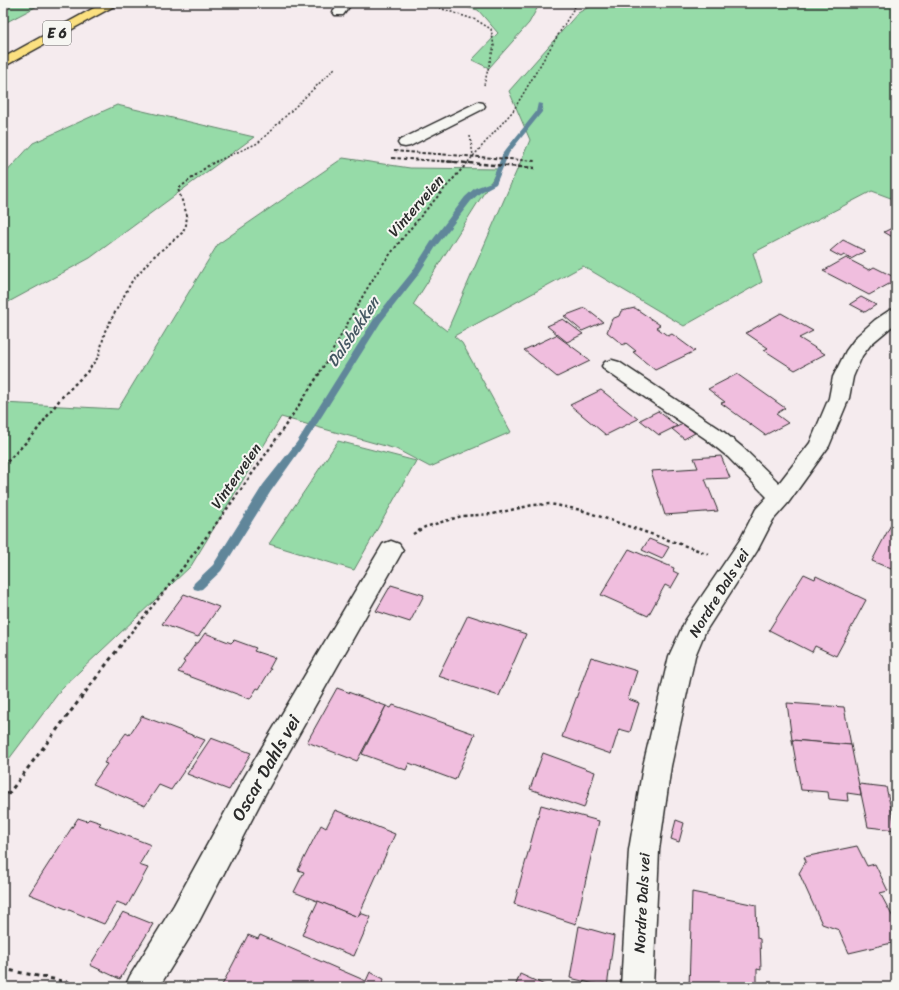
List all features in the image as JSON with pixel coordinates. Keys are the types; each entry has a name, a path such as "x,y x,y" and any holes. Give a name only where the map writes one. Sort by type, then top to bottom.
{"highway":[{"name":"E 6","path":"3,63 112,3"}],"street":[{"path":"405,143 478,106"},
{"name":"Nordre Dals vei","path":"637,987 644,850 657,766 682,656 694,628 749,545 764,515 780,497 819,446 838,398 844,377 854,355 864,340 896,314"},
{"path":"612,366 736,452 780,497"},
{"name":"Oscar Dahls vei","path":"141,987 185,916 255,785 391,550"}],"path":[{"path":"424,3 476,20 491,29 494,46 469,140 473,155"},
{"name":"Vinterveien","path":"3,801 100,672 155,604 213,528 293,414 330,356 340,333 382,265 411,227 512,111 577,3"},
{"path":"3,466 34,434 61,398 84,375 99,356 105,331 132,281 152,258 182,233 186,225 187,215 178,190 184,183 209,165 258,143 336,67"},
{"path":"391,550 425,527 439,522 462,516 494,514 533,505 550,504 581,510 736,564"},
{"path":"3,969 92,987"}],"green space":[{"path":"3,3 43,3 3,24"},
{"path":"450,3 540,3 529,23 489,68 472,60 498,33 478,10"},
{"path":"596,3 896,3 896,200 872,191 753,253 762,282 684,326 583,266 454,336 462,343 511,432 430,467 396,449 281,417 191,566 63,687 3,767 3,403 118,409 218,244 343,158 410,168 499,169 413,305 447,331 530,140 509,91 578,13"},
{"path":"117,105 254,137 90,258 3,305 3,176 33,143"},
{"path":"338,441 416,461 354,570 269,544"}],"building":[{"path":"896,226 896,239 884,232"},
{"path":"843,240 865,251 851,259 844,255 841,257 830,251"},
{"path":"846,258 869,270 874,267 896,278 896,283 891,285 889,284 869,295 823,271"},
{"path":"861,297 876,305 865,312 850,304"},
{"path":"585,308 603,322 582,331 564,316"},
{"path":"635,308 660,325 656,327 668,336 672,334 695,351 655,370 633,352 636,351 626,343 623,345 607,332 612,319 619,316 621,311"},
{"path":"781,313 813,331 799,338 825,354 795,370 764,350 768,348 746,333"},
{"path":"563,319 583,334 567,342 547,326"},
{"path":"556,335 590,361 557,377 524,350"},
{"path":"737,374 785,408 776,414 788,423 765,435 721,403 725,402 708,389"},
{"path":"601,390 638,419 606,435 570,405"},
{"path":"658,411 677,426 659,435 640,420"},
{"path":"683,424 695,433 684,439 672,429"},
{"path":"721,456 730,478 705,479 718,511 665,515 651,471 698,468 694,458"},
{"path":"896,515 896,571 872,561"},
{"path":"649,539 669,547 662,559 642,550"},
{"path":"629,549 674,568 673,571 679,574 671,588 665,585 648,616 601,595"},
{"path":"804,574 815,579 816,576 866,600 836,656 815,646 812,652 769,630"},
{"path":"391,585 424,595 410,622 376,611"},
{"path":"184,594 219,607 198,637 162,624"},
{"path":"468,615 526,634 499,696 438,676"},
{"path":"205,633 231,643 234,640 256,648 254,651 275,658 269,669 271,669 259,689 257,688 250,699 178,672 185,662 183,661"},
{"path":"591,657 637,671 628,699 639,703 630,732 619,729 611,754 562,737"},
{"path":"337,688 386,706 357,761 307,742"},
{"path":"787,703 844,707 851,745 792,740"},
{"path":"393,705 475,734 455,780 409,763 406,770 362,754 386,706 391,708"},
{"path":"142,716 205,740 171,790 159,785 145,806 93,784 107,764 104,763 126,733 129,735"},
{"path":"211,738 251,753 229,790 187,774"},
{"path":"792,740 851,745 861,795 847,793 848,801 829,799 828,792 801,790"},
{"path":"543,753 595,772 584,808 530,789"},
{"path":"859,784 886,787 896,830 868,827"},
{"path":"541,805 599,821 576,924 514,904"},
{"path":"335,810 395,834 358,917 294,892 304,872 298,870 321,825 326,828"},
{"path":"78,818 87,821 89,819 101,823 99,825 151,845 139,865 148,868 127,906 117,902 104,924 29,894"},
{"path":"676,820 684,823 679,842 671,839"},
{"path":"857,846 867,866 875,864 888,891 880,893 896,923 896,942 849,953 839,930 822,924 799,873 806,861 804,857"},
{"path":"692,892 756,905 757,938 760,939 761,970 757,969 757,987 689,987"},
{"path":"318,901 358,917 360,913 371,917 354,956 302,935"},
{"path":"123,912 153,924 120,979 90,965"},
{"path":"579,926 614,936 607,987 570,978"},
{"path":"248,935 258,939 260,935 366,981 370,972 384,979 381,987 221,987"},
{"path":"520,974 549,987 515,987"}],"waterway":[{"name":"Dalsbekken","path":"198,586 217,568 267,488 300,444 377,321 415,273 434,244 468,199 478,190 494,183 506,153 539,112 540,104"}],"railway":[{"path":"394,151 536,161"},
{"path":"392,158 451,162"},
{"path":"441,161 451,162"},
{"path":"451,162 535,168"}]}
